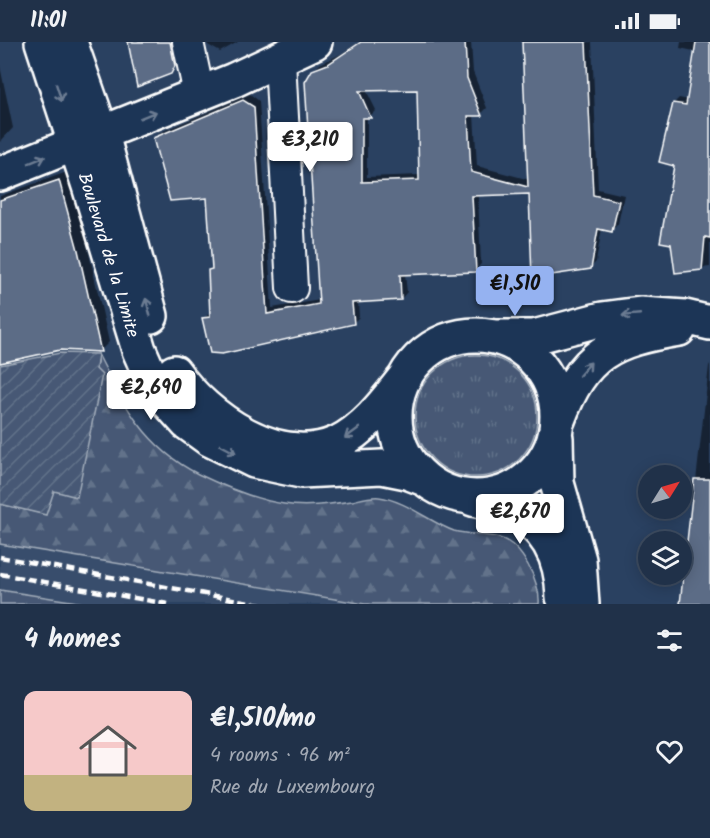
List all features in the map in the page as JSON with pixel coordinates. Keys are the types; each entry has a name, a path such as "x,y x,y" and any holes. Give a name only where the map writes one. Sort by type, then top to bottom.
{"main road":[{"path":"42,42 88,139"},
{"path":"70,42 88,139"},
{"path":"0,174 199,94 280,60 315,42"},
{"name":"Boulevard de la Limite","path":"88,139 162,351 186,389 208,410 242,433 263,442 300,450 319,448 336,443 357,429 377,411 406,375"},
{"name":"Boulevard de la Limite","path":"88,139 89,186 145,367 154,384 187,423 234,453 278,468 324,471 382,467 407,472 424,479"},
{"path":"563,604 563,588 557,562 538,527 510,510 442,490 424,479 407,458 397,432 396,404 406,375 420,357 439,344 467,336 534,337 602,319 640,314 663,314 710,324"},
{"path":"469,497 496,495 521,484 542,465 552,447 573,386 588,365 599,356 628,340 644,335 710,324"},
{"path":"490,336 517,346 539,365 553,390 557,407 557,483 579,560 582,604"}],"street":[{"path":"188,42 199,94"},
{"path":"280,60 292,288"}],"shaded area":[{"path":"0,544 365,604 90,604 0,590"}],"green space":[{"path":"60,353 98,354 96,369 102,375 77,497 54,491 46,515 0,504 0,365"},
{"path":"98,354 127,407 150,438 180,463 198,474 252,496 292,505 310,506 369,497 389,499 454,531 507,541 515,547 528,565 537,586 539,604 365,604 0,544 0,504 45,514 96,369"},
{"path":"476,355 499,360 510,365 519,373 527,382 532,393 537,416 532,439 527,450 519,459 510,467 499,472 476,477 453,472 442,467 433,459 425,450 420,439 415,416 420,393 425,382 433,373 442,365 453,360"},
{"path":"0,590 90,604 0,604"}],"building":[{"path":"128,42 170,42 175,66 171,74 137,87"},
{"path":"361,42 465,42 467,78 482,116 468,116 471,172 528,187 522,42 586,42 593,195 619,201 612,232 598,229 591,269 532,278 529,194 472,196 476,272 400,275 401,300 352,303 354,324 222,354 210,353 202,318 210,317 208,270 212,269 207,198 170,201 153,138 243,100 254,107 267,314 319,304 305,82 312,70 328,64","holes":["417,90 419,180 362,182 362,118 371,118 359,91"]},
{"path":"696,42 710,42 710,238 705,237 702,270 675,273 671,244 660,242 674,166 659,162 673,103 686,105"},
{"path":"59,180 78,250 101,352 60,350 0,363 0,200"},
{"path":"694,479 710,479 710,604 680,604 682,585 692,585 692,531 688,531 690,519 692,519"}],"railway":[{"path":"0,557 260,604"},
{"path":"0,574 168,604"}]}
